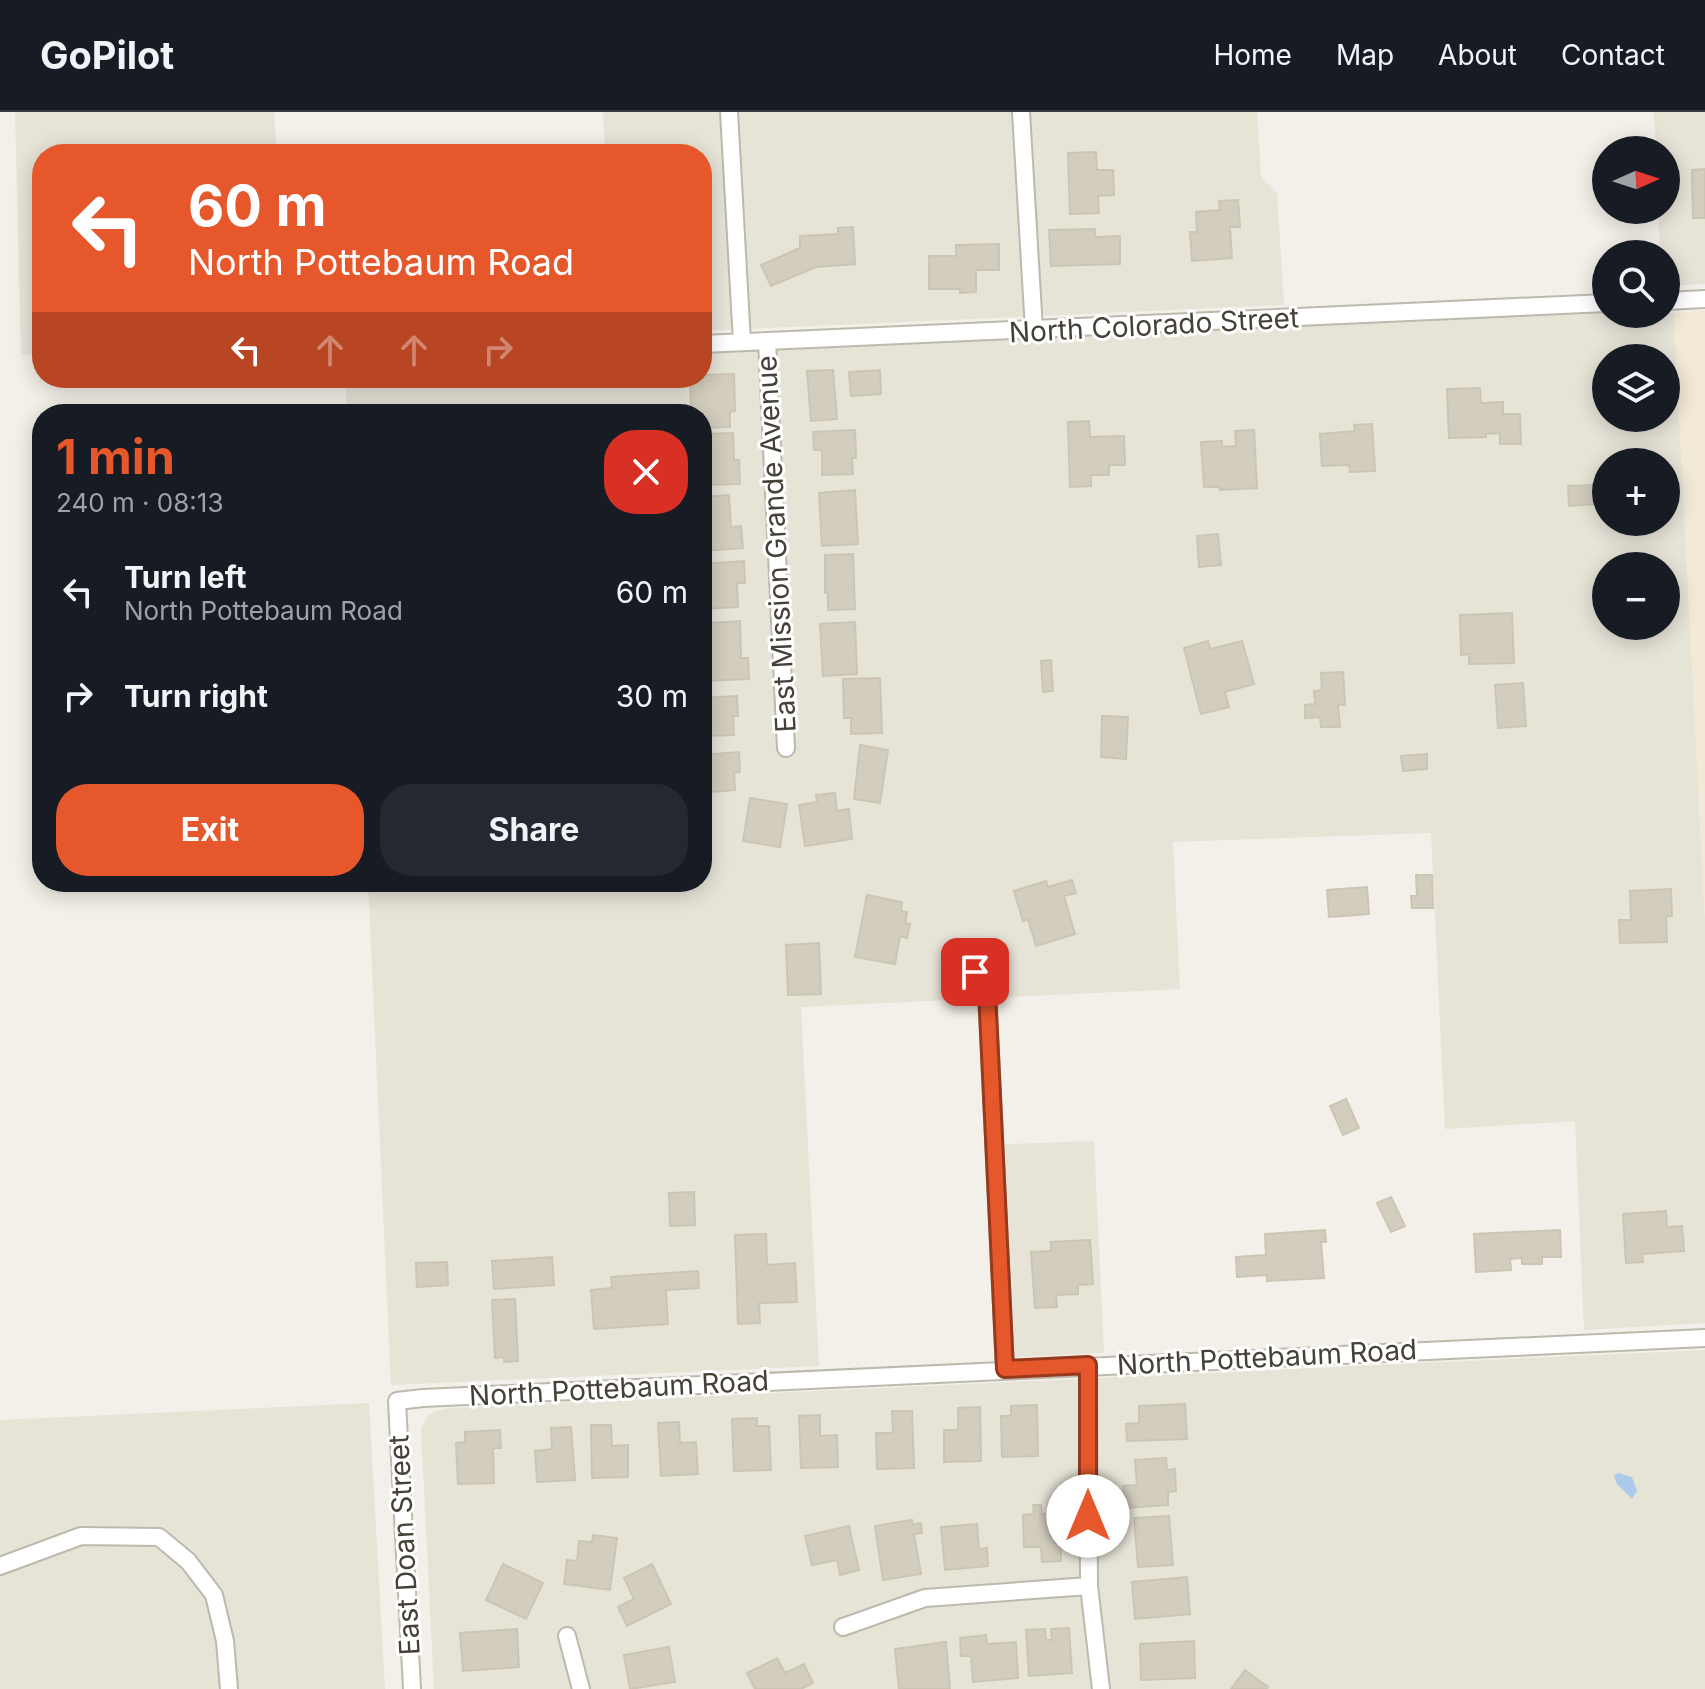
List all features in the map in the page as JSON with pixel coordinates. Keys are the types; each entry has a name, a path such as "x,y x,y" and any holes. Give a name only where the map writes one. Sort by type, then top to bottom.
{"street":[{"path":"729,112 742,342"},
{"path":"1021,112 1034,330"},
{"path":"1680,300 1705,299"},
{"name":"North Colorado Street","path":"712,344 1592,304"},
{"name":"East Mission Grande Avenue","path":"767,341 786,748"},
{"path":"963,953 987,991 1005,1369"},
{"name":"North Pottebaum Road","path":"397,1401 1088,1365 1705,1338"},
{"path":"1088,1365 1089,1586 1101,1689"},
{"name":"East Doan Street","path":"397,1401 412,1689"},
{"path":"0,1566 81,1536 159,1537 188,1561 214,1595 225,1641 229,1689"},
{"path":"843,1627 925,1598 1089,1586"},
{"path":"567,1636 581,1689"}],"shaded area":[{"path":"15,112 274,112 276,144 32,144 32,354 21,355"},
{"path":"603,112 1257,112 1261,177 1277,193 1284,305 712,331 712,144 605,144"},
{"path":"1654,112 1705,112 1705,284 1680,285 1680,240 1659,240 1659,224 1680,224 1680,136 1655,136"},
{"path":"1569,311 1592,312 1592,328 1675,328 1676,344 1592,344 1592,432 1680,430 1705,919 1705,1323 1584,1330 1575,1121 1445,1129 1431,833 1173,842 1180,989 801,1007 819,1366 391,1385 368,892 712,892 712,404 346,404 346,388 712,388 712,352"},
{"path":"1705,311 1705,919 1680,430 1680,344 1676,344 1675,328 1680,328 1680,313"},
{"path":"1094,1141 1104,1353 1015,1357 1005,1144"},
{"path":"1705,1350 1705,1689 434,1689 421,1428 429,1414 436,1411"},
{"path":"369,1403 385,1689 0,1689 0,1420"}],"water":[{"path":"1618,1473 1632,1477 1637,1491 1632,1499 1617,1484 1614,1476"}],"building":[{"path":"1096,152 1097,170 1113,170 1114,195 1098,196 1099,213 1070,214 1068,153"},
{"path":"1705,169 1705,218 1693,218 1692,170"},
{"path":"1238,200 1240,227 1230,227 1232,258 1192,261 1190,232 1197,232 1196,212 1220,210 1219,201"},
{"path":"853,227 855,264 816,267 771,286 761,265 800,248 800,236 838,234 838,228"},
{"path":"1095,229 1095,237 1120,236 1120,264 1051,266 1049,230"},
{"path":"999,244 999,270 976,270 976,292 929,289 929,256 956,256 956,245"},
{"path":"833,370 837,419 811,421 807,371"},
{"path":"880,370 881,394 851,396 849,372"},
{"path":"734,374 735,411 730,412 730,427 712,428 712,404 691,404 690,388 712,388 712,375"},
{"path":"1480,388 1481,403 1503,402 1503,414 1520,414 1521,444 1500,444 1500,433 1486,434 1486,437 1449,438 1447,389"},
{"path":"1089,421 1090,437 1124,436 1125,465 1109,465 1109,475 1091,475 1091,486 1070,487 1068,422"},
{"path":"1372,424 1375,471 1350,472 1349,465 1322,466 1320,434 1355,431 1354,425"},
{"path":"855,430 853,474 822,475 822,450 814,450 813,432"},
{"path":"1254,430 1257,488 1220,490 1219,487 1204,487 1201,442 1222,441 1222,447 1236,446 1235,431"},
{"path":"733,433 734,460 739,460 740,484 712,485 712,434"},
{"path":"1592,485 1592,504 1569,506 1568,486"},
{"path":"855,490 858,544 822,546 819,493"},
{"path":"729,495 731,527 741,526 743,548 712,550 712,496"},
{"path":"1218,534 1221,565 1199,567 1197,536"},
{"path":"853,554 855,609 828,610 825,555"},
{"path":"744,561 745,583 737,583 738,607 712,608 712,563"},
{"path":"1512,613 1514,663 1469,664 1469,654 1461,655 1460,615"},
{"path":"740,621 741,658 748,658 749,679 712,681 712,623"},
{"path":"855,622 857,674 823,676 820,624"},
{"path":"1208,641 1210,649 1242,641 1254,684 1225,692 1229,707 1201,714 1184,648"},
{"path":"1051,660 1053,691 1043,692 1041,661"},
{"path":"1343,672 1345,705 1338,705 1340,727 1321,727 1320,717 1305,718 1305,705 1315,704 1314,691 1322,690 1321,673"},
{"path":"880,678 882,733 851,734 851,718 844,718 843,679"},
{"path":"1523,683 1526,726 1498,728 1495,685"},
{"path":"737,696 738,716 733,716 734,735 712,736 712,697"},
{"path":"1102,716 1128,717 1126,759 1101,757"},
{"path":"860,745 888,750 880,803 854,799"},
{"path":"739,752 740,772 734,773 735,790 712,792 712,754"},
{"path":"1427,754 1427,769 1403,771 1401,756"},
{"path":"835,793 837,811 849,809 852,839 805,846 799,805 817,802 816,795"},
{"path":"750,798 787,804 780,847 743,841"},
{"path":"1416,875 1432,875 1433,908 1412,908 1411,896 1417,896"},
{"path":"1072,880 1076,893 1064,896 1075,934 1036,946 1028,919 1023,921 1014,891 1046,881 1048,887"},
{"path":"1367,887 1369,914 1329,917 1327,890"},
{"path":"1671,889 1672,916 1666,916 1667,942 1620,943 1619,920 1631,920 1630,891"},
{"path":"867,895 902,902 901,911 907,912 905,923 910,924 907,938 900,936 895,964 855,957"},
{"path":"819,943 821,994 788,995 786,945"},
{"path":"1346,1099 1359,1128 1343,1135 1330,1106"},
{"path":"694,1192 695,1225 670,1226 669,1193"},
{"path":"1391,1197 1405,1226 1391,1232 1377,1203"},
{"path":"1666,1211 1667,1227 1682,1226 1684,1251 1642,1254 1643,1262 1626,1263 1623,1214"},
{"path":"1325,1230 1326,1242 1321,1242 1324,1278 1267,1281 1267,1275 1237,1277 1236,1257 1266,1255 1265,1234"},
{"path":"1560,1230 1561,1257 1542,1257 1542,1264 1522,1264 1522,1258 1510,1259 1511,1270 1476,1272 1474,1234"},
{"path":"766,1234 767,1265 795,1263 797,1302 759,1303 760,1323 738,1324 735,1235"},
{"path":"1090,1240 1093,1284 1078,1285 1078,1294 1056,1295 1057,1307 1035,1308 1031,1252 1051,1251 1051,1242"},
{"path":"552,1257 554,1285 494,1289 492,1261"},
{"path":"447,1262 448,1285 417,1287 416,1263"},
{"path":"698,1271 699,1288 666,1290 668,1324 594,1329 591,1290 612,1288 611,1277"},
{"path":"515,1299 518,1361 504,1362 504,1357 495,1358 492,1300"},
{"path":"1185,1404 1187,1439 1127,1441 1126,1424 1139,1423 1139,1406"},
{"path":"1037,1405 1038,1456 1002,1457 1001,1416 1011,1416 1011,1406"},
{"path":"980,1407 981,1461 944,1462 944,1430 958,1430 958,1408"},
{"path":"892,1411 912,1411 914,1468 877,1469 876,1433 893,1433"},
{"path":"820,1415 820,1436 837,1435 838,1467 801,1468 799,1416"},
{"path":"757,1418 757,1426 769,1426 771,1470 734,1471 732,1419"},
{"path":"679,1422 680,1443 696,1442 698,1474 661,1476 658,1423"},
{"path":"591,1425 611,1425 612,1446 628,1445 628,1477 592,1478"},
{"path":"571,1427 575,1480 537,1482 535,1451 552,1449 551,1428"},
{"path":"500,1430 501,1448 493,1448 494,1483 458,1484 456,1443 465,1442 465,1432"},
{"path":"1166,1458 1167,1470 1175,1469 1176,1491 1168,1492 1168,1505 1125,1508 1123,1486 1137,1485 1135,1460"},
{"path":"1033,1505 1041,1505 1042,1514 1060,1513 1061,1561 1042,1562 1041,1547 1024,1547 1023,1515 1034,1514"},
{"path":"1169,1516 1173,1565 1138,1567 1134,1518"},
{"path":"912,1520 913,1525 921,1523 922,1533 914,1534 921,1574 883,1580 875,1526"},
{"path":"977,1524 979,1549 987,1548 988,1566 945,1570 941,1527"},
{"path":"849,1526 859,1570 840,1575 837,1560 812,1565 805,1536"},
{"path":"593,1535 617,1538 610,1590 564,1584 567,1560 577,1561 579,1541 592,1542"},
{"path":"503,1564 543,1583 526,1619 486,1600"},
{"path":"652,1564 671,1604 627,1626 618,1607 634,1599 624,1578"},
{"path":"1187,1577 1190,1614 1135,1619 1132,1582"},
{"path":"1069,1628 1072,1673 1029,1676 1026,1630 1045,1629 1046,1640 1052,1640 1051,1629"},
{"path":"517,1629 519,1667 463,1671 460,1633"},
{"path":"986,1635 987,1644 1016,1642 1018,1678 973,1682 971,1656 961,1656 960,1638"},
{"path":"1194,1641 1195,1678 1141,1680 1140,1644"},
{"path":"946,1642 950,1689 899,1689 895,1649"},
{"path":"669,1647 675,1682 630,1689 624,1655"},
{"path":"777,1658 785,1673 804,1664 813,1683 801,1689 755,1689 747,1673"},
{"path":"1245,1670 1268,1687 1267,1689 1231,1689"}],"route":[{"path":"975,972 987,991 1005,1369 1088,1365 1088,1516"}]}
